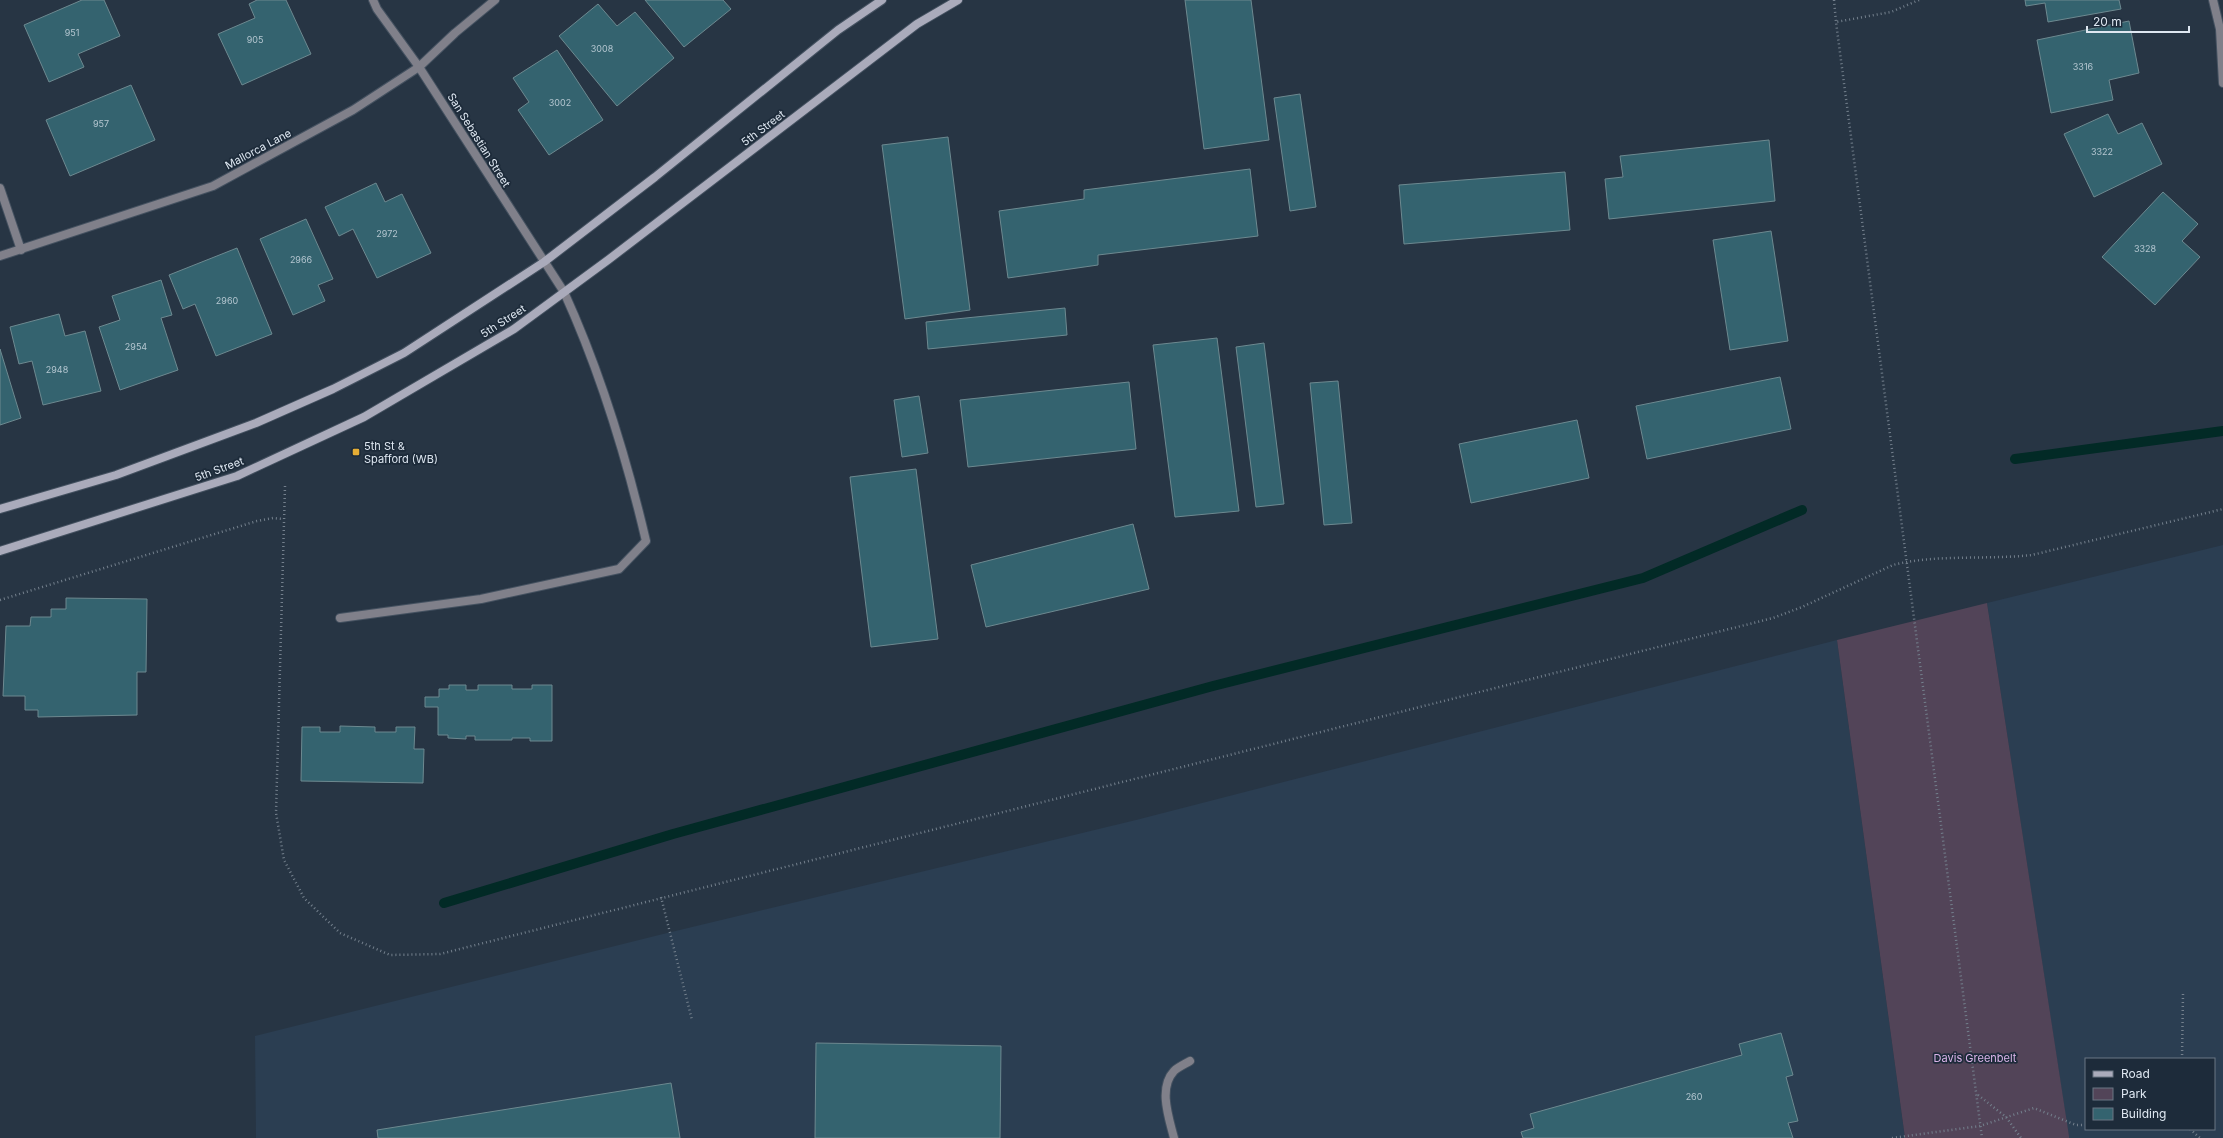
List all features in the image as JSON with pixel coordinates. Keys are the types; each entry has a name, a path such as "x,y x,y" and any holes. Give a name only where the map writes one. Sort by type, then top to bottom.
{"main road":[{"path":"0,509 116,475 256,423 333,389 404,353 544,262 656,177 838,30 882,0"},
{"name":"5th Street","path":"0,551 126,512 244,473 364,417 514,329 917,24 958,0"}],"street":[{"name":"San Sebastian Street","path":"340,618 481,600 620,569 646,541 633,486 587,343 564,292 419,66 377,9 373,0"},
{"name":"Mallorca Lane","path":"0,256 212,186 353,110 419,66 455,33 495,0"},
{"path":"2213,0 2220,29 2223,83"},
{"path":"0,188 21,250"},
{"path":"1174,1138 1167,1109 1166,1089 1174,1071 1190,1061"}],"path":[{"path":"1834,0 1978,1095 1982,1138"},
{"path":"1836,22 1891,12 1919,0"},
{"path":"285,486 276,813 284,860 304,898 340,933 390,955 440,954 661,897 1773,618 1802,607 1893,565 1908,561 2000,559 2032,555 2223,509"},
{"path":"0,600 257,521 272,518 284,519"},
{"path":"661,897 692,1020"},
{"path":"2182,1058 2183,993"},
{"path":"1978,1095 2006,1117 2021,1138"},
{"path":"1892,1138 1980,1126 2034,1108 2076,1125 2085,1125"},
{"path":"2191,1130 2200,1138"}],"shaded area":[{"path":"2223,545 2223,1138 2069,1138 1987,603"},
{"path":"1837,640 1905,1138 256,1138 255,1036 663,934 1136,820"}],"green space":[{"name":"Davis Greenbelt","path":"1987,603 2069,1138 1905,1138 1837,640"}],"building":[{"path":"82,0 104,0 120,36 78,54 84,67 49,82 24,25"},
{"path":"257,0 286,0 311,54 242,85 218,34 255,18 249,4"},
{"path":"645,0 723,0 731,9 684,47"},
{"path":"1185,0 1251,0 1269,140 1204,149"},
{"path":"2025,0 2119,0 2121,9 2048,22 2045,3 2026,6"},
{"path":"598,4 617,26 635,12 674,58 617,106 559,36"},
{"path":"2129,21 2139,73 2109,80 2113,100 2051,113 2037,40"},
{"path":"557,50 603,120 549,155 518,110 529,102 513,78"},
{"path":"131,85 155,140 70,176 46,120"},
{"path":"1300,94 1316,207 1290,211 1274,98"},
{"path":"2108,114 2118,134 2142,123 2162,164 2094,197 2064,134"},
{"path":"948,137 970,310 905,319 882,145"},
{"path":"1769,140 1775,201 1609,219 1605,179 1623,177 1620,156"},
{"path":"1250,169 1258,236 1098,255 1098,265 1008,278 999,211 1084,199 1084,190"},
{"path":"1565,172 1570,230 1404,244 1399,185"},
{"path":"376,183 385,202 402,194 431,253 377,278 353,229 339,236 325,207"},
{"path":"2163,192 2198,224 2182,241 2200,257 2155,305 2102,257"},
{"path":"306,219 333,279 318,285 325,301 293,315 260,239"},
{"path":"1771,231 1788,341 1730,350 1713,240"},
{"path":"237,248 272,334 216,356 195,304 183,309 169,275"},
{"path":"161,280 172,315 161,318 178,370 120,390 99,327 120,320 112,296"},
{"path":"1065,308 1067,335 928,349 926,322"},
{"path":"59,314 65,336 85,331 101,391 43,405 32,361 19,364 10,327"},
{"path":"1217,338 1239,511 1175,517 1153,345"},
{"path":"1264,343 1284,504 1256,507 1236,347"},
{"path":"0,349 21,418 0,425"},
{"path":"1780,377 1791,429 1647,459 1636,406"},
{"path":"1338,381 1352,523 1324,525 1310,383"},
{"path":"1129,382 1136,449 968,467 960,400"},
{"path":"919,396 928,453 902,457 894,400"},
{"path":"1577,420 1589,478 1471,503 1459,444"},
{"path":"916,469 938,639 871,647 850,477"},
{"path":"1133,524 1149,589 986,627 971,565"},
{"path":"66,598 147,599 146,672 137,672 137,715 38,717 38,710 25,710 25,696 3,696 6,626 30,626 31,617 51,617 51,609 66,609"},
{"path":"449,685 466,685 466,690 478,690 478,685 512,685 512,689 532,689 532,685 552,685 552,741 530,741 530,738 512,738 512,740 475,740 475,736 466,736 466,739 448,738 448,735 438,735 438,707 425,707 425,697 439,697 439,689 449,689"},
{"path":"340,726 375,727 375,732 396,732 396,727 415,727 414,749 424,749 423,783 301,781 302,727 320,727 320,732 340,732"},
{"path":"1781,1033 1793,1075 1786,1077 1798,1121 1788,1123 1793,1138 1523,1138 1521,1132 1534,1128 1530,1114 1742,1055 1739,1044"},
{"path":"816,1043 1001,1046 1000,1138 815,1138"},
{"path":"671,1083 680,1138 378,1138 377,1130"}],"waterway":[{"path":"2015,459 2223,431"},
{"path":"444,903 673,834 1213,686 1643,578 1802,510"}],"place":[{"name":"5th St & Spafford (WB)","path":"356,452"}]}
